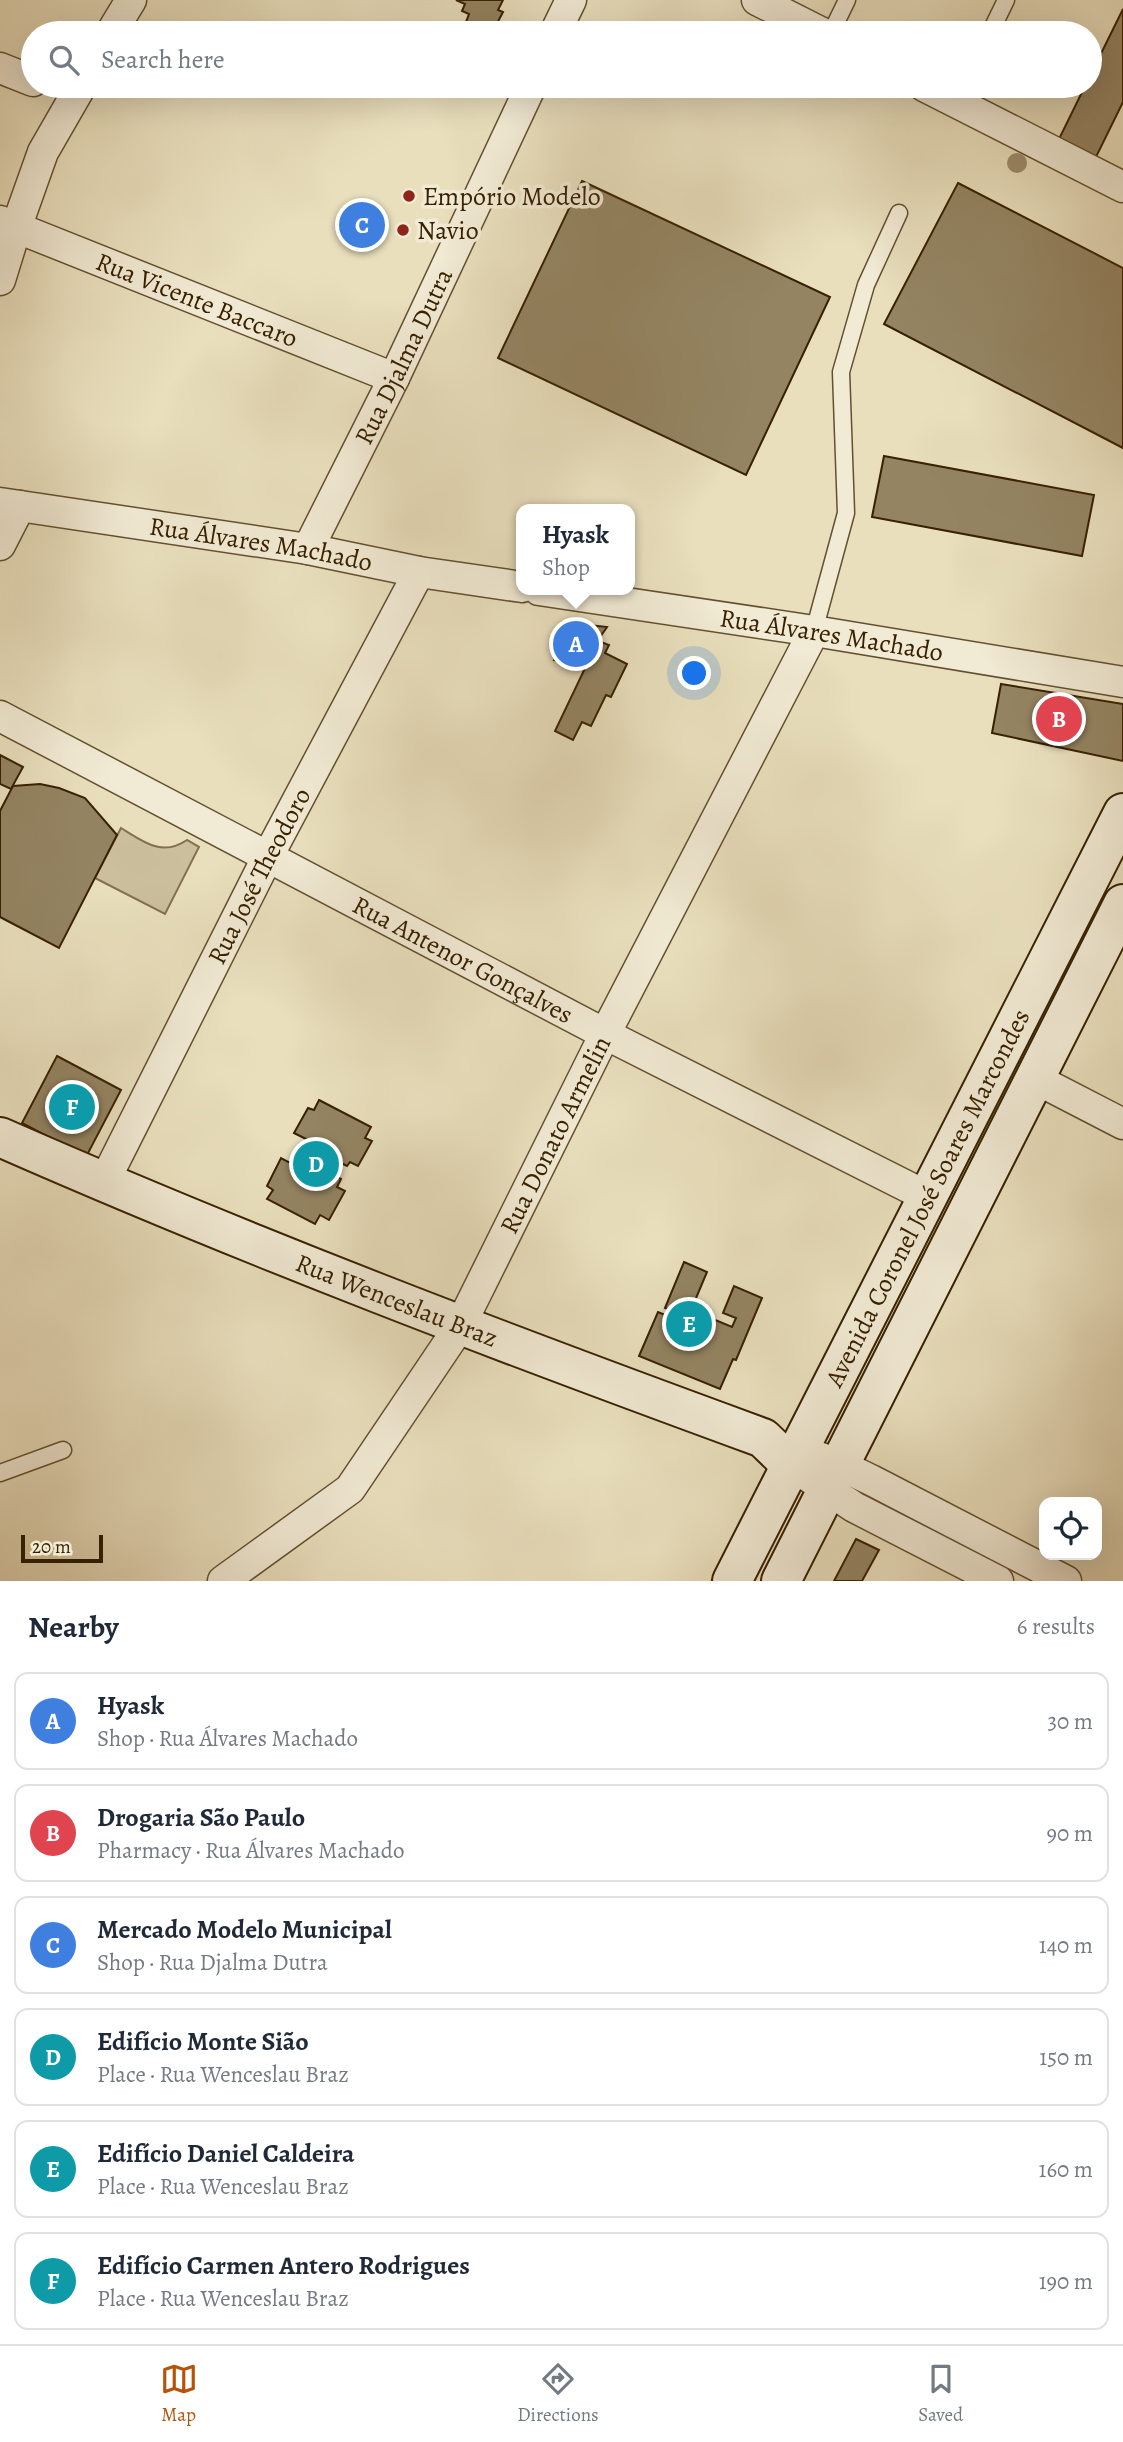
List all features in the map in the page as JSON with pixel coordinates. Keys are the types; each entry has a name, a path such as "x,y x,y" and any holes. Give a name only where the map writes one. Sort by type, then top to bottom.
{"main road":[{"name":"Avenida Coronel José Soares Marcondes","path":"732,1581 1123,813"},
{"name":"Avenida Coronel José Soares Marcondes","path":"780,1581 1123,904"},
{"path":"1011,1033 1040,1065"},
{"name":"Rua Wenceslau Braz","path":"0,1136 104,1182 460,1326 762,1438 795,1457"}],"street":[{"path":"118,21 131,0"},
{"path":"561,21 571,0"},
{"path":"757,0 798,21"},
{"path":"0,68 21,76"},
{"path":"0,280 8,224 43,152 74,98"},
{"name":"Rua Djalma Dutra","path":"308,549 394,378 525,98"},
{"path":"967,98 1123,187"},
{"name":"Rua Vicente Baccaro","path":"8,224 394,378"},
{"path":"0,545 10,504"},
{"name":"Rua Álvares Machado","path":"10,504 308,549 419,572 516,586"},
{"name":"Rua José Theodoro","path":"104,1182 267,858 419,572"},
{"name":"Rua Álvares Machado","path":"573,595 814,631 1123,682"},
{"name":"Rua Donato Armelin","path":"223,1581 350,1489 460,1326 605,1034 814,631"},
{"name":"Rua Antenor Gonçalves","path":"0,716 605,1034 928,1197"},
{"path":"1040,1065 1123,1124"},
{"path":"795,1457 832,1477 1066,1581"},
{"path":"832,1477 854,1507 998,1581"}],"lane":[{"path":"837,21 847,0"},
{"path":"996,21 1006,0"},
{"path":"814,631 846,513 841,372 866,285 899,213"},
{"path":"0,1474 63,1450"}],"shaded area":[{"path":"121,828 153,846 169,847 187,840 199,847 165,914 95,878"}],"building":[{"path":"456,0 503,0 498,10 503,12 498,21 466,21 469,14 462,11 465,4"},
{"path":"1123,9 1123,102 1096,157 1059,139 1079,98 1102,98 1102,52"},
{"path":"582,181 830,297 746,475 498,358"},
{"path":"958,183 1123,268 1123,448 884,324"},
{"path":"884,456 1094,495 1082,556 872,517"},
{"path":"562,622 607,627 584,660 554,660"},
{"path":"598,641 609,645 605,653 627,664 611,697 606,695 591,726 582,722 573,740 555,731"},
{"path":"1001,684 1123,704 1123,761 992,733"},
{"path":"0,755 23,767 11,789 0,784"},
{"path":"40,784 85,798 117,835 59,948 0,917 0,811 13,786"},
{"path":"57,1056 121,1090 86,1157 22,1123"},
{"path":"319,1100 371,1127 365,1138 372,1141 358,1166 350,1162 347,1166 337,1161 331,1174 341,1179 337,1187 345,1191 329,1220 320,1215 315,1224 267,1199 273,1190 267,1186 281,1158 294,1165 299,1157 308,1162 314,1150 305,1145 308,1140 294,1133 308,1108 314,1110"},
{"path":"684,1262 707,1272 691,1310 732,1327 736,1318 723,1313 734,1286 762,1298 736,1360 733,1359 720,1389 639,1356 658,1312 680,1321 682,1315 665,1308"},
{"path":"856,1539 879,1550 862,1581 834,1581"}],"place":[{"name":"Empório Modelo","path":"409,196"},
{"name":"Mercado Modelo Municipal","path":"362,225"},
{"name":"Navio","path":"403,230"},
{"name":"Hyask","path":"576,644"},
{"name":"Drogaria São Paulo","path":"1059,719"},
{"name":"Edifício Carmen Antero Rodrigues","path":"72,1107"},
{"name":"Edifício Monte Sião","path":"316,1164"},
{"name":"Edifício Daniel Caldeira","path":"689,1324"}]}
